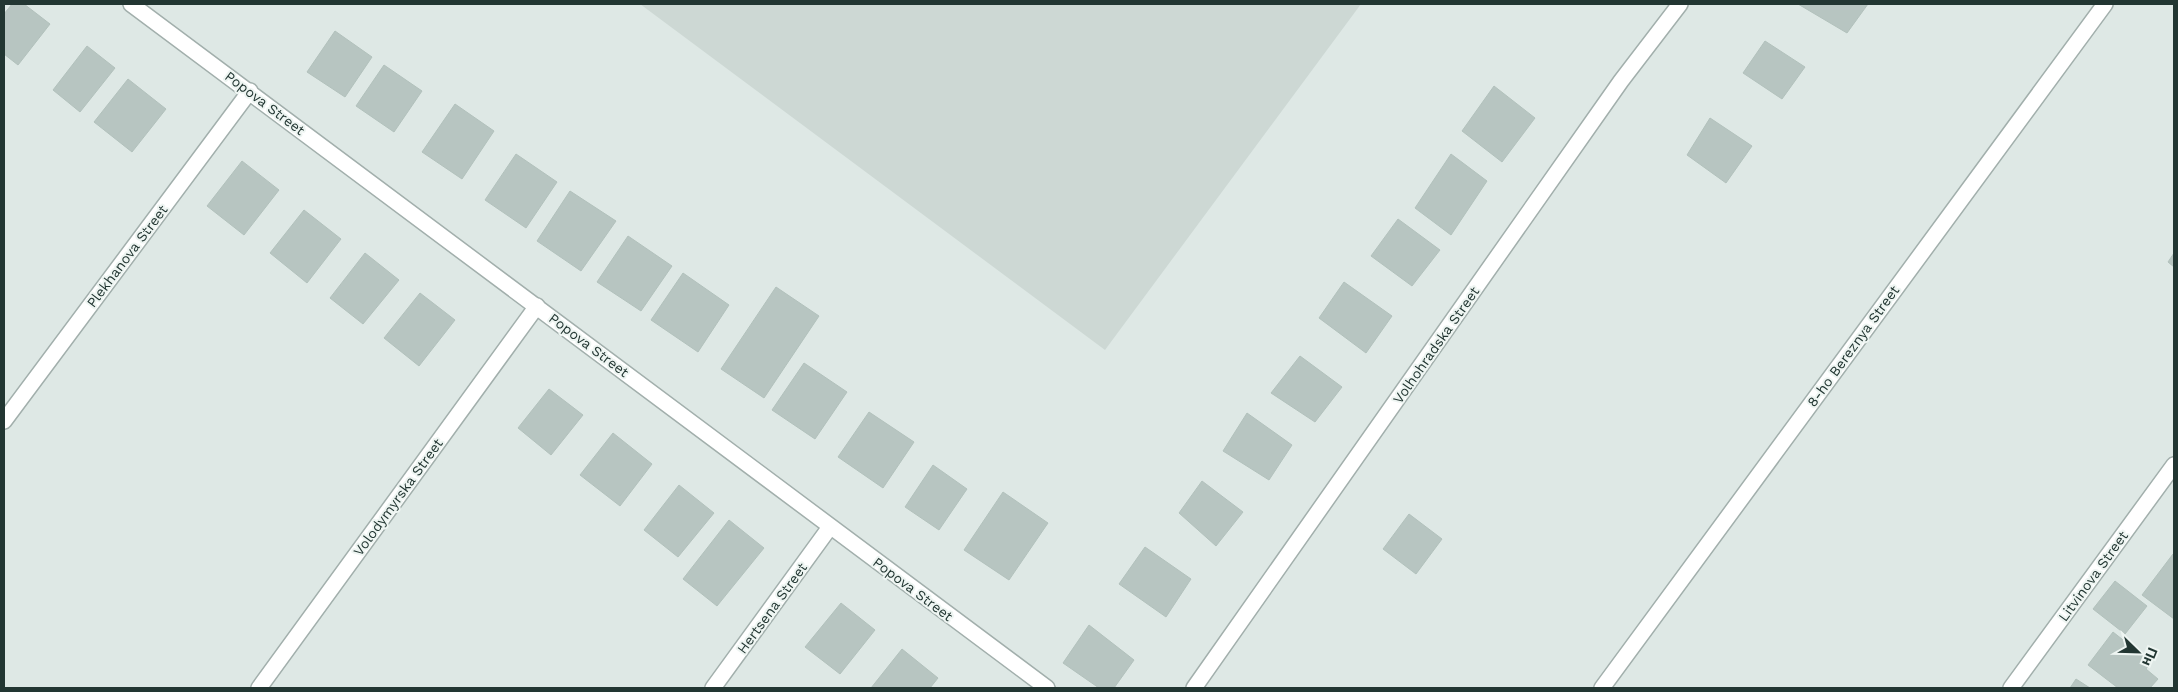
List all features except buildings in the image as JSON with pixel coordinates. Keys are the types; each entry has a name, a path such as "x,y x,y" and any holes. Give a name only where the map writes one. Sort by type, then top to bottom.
{"street":[{"name":"Popova Street","path":"131,4 1047,688"},
{"name":"Volhohradska Street","path":"1194,688 1621,82 1680,4"},
{"name":"8-ho Bereznya Street","path":"1602,688 2105,4"},
{"name":"Plekhanova Street","path":"4,421 250,92"},
{"name":"Volodymyrska Street","path":"259,688 537,306"},
{"name":"Litvinova Street","path":"2011,688 2174,465"},
{"name":"Hertsena Street","path":"713,688 830,527"}],"shaded area":[{"path":"640,4 1361,4 1105,350"}]}
